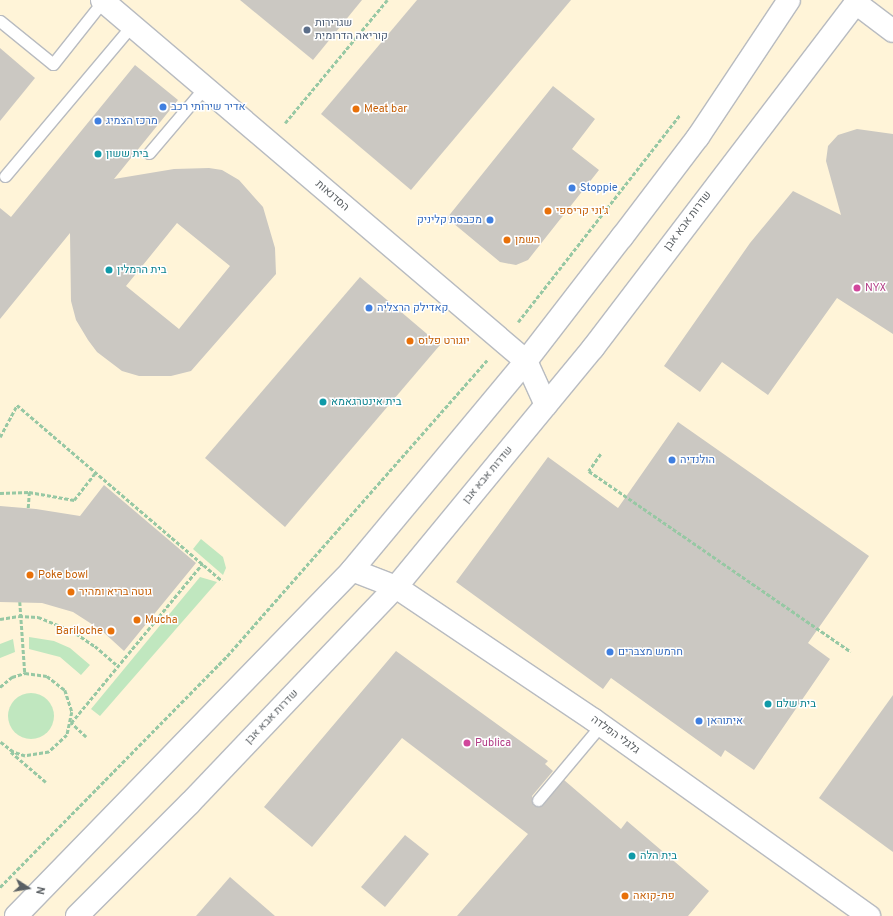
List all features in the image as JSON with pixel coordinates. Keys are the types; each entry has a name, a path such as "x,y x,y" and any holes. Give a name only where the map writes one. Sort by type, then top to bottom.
{"main road":[{"name":"הסדנאות","path":"102,0 526,361 546,405"},
{"path":"16,916 352,570 526,361 694,143 790,0"},
{"path":"855,1 893,31"},
{"name":"שדרות אבא אבן","path":"77,916 190,803 396,587 593,348 855,1"},
{"name":"גלגלי הפלדה","path":"352,570 396,587 602,725 870,916"}],"lane":[{"path":"0,21 53,64 102,0"},
{"path":"5,176 132,25"},
{"path":"149,153 205,87"},
{"path":"538,800 602,725"}],"path":[{"path":"285,123 387,0"},
{"path":"0,886 227,656 502,342 680,114"},
{"path":"0,437 16,405 203,563 222,581"},
{"path":"601,454 589,471 852,652"},
{"path":"0,494 29,492 74,500 96,472"},
{"path":"28,508 29,492"},
{"path":"1,743 19,754 37,756 59,744 71,723 203,563"},
{"path":"20,602 19,616 25,674"},
{"path":"0,619 19,616 38,617 71,630 95,646 118,666"},
{"path":"0,687 12,677 36,673 57,682 70,701 71,723 86,736"},
{"path":"1,743 46,782"}],"shaded area":[{"path":"0,0 893,0 893,916 0,916"}],"green space":[{"path":"201,539 223,557 226,568 223,575 193,549"},
{"path":"200,577 217,582 100,716 91,709"},
{"path":"29,637 54,641 70,648 90,665 81,675 60,657 29,649"},
{"path":"13,639 15,652 0,658 0,644"},
{"path":"36,693 48,699 53,707 53,725 48,733 40,738 26,739 14,733 9,725 8,711 14,699 22,694"}],"building":[{"name":"שגרירות קוריאה הדרומית","path":"240,0 362,0 313,60"},
{"path":"417,0 571,0 411,190 321,114"},
{"path":"0,48 35,78 0,121"},
{"path":"135,65 178,100 114,179 174,169 209,168 222,170 239,180 263,207 275,248 276,274 191,371 171,376 139,376 122,371 97,352 76,320 71,301 70,233 0,319 0,208 11,217","holes":["177,223 230,266 179,329 126,286"]},
{"path":"553,86 595,119 572,149 599,170 528,260 516,265 500,262 447,218"},
{"path":"857,129 893,134 893,334 837,298 768,395 722,362 700,392 664,366 750,243 793,191 841,215 826,161 828,146 838,135"},
{"name":"בית אינטרגאמא","path":"360,277 440,345 285,527 205,458"},
{"path":"678,422 869,556 808,643 830,659 754,770 725,750 721,757 611,678 603,689 456,582 548,457 618,508"},
{"path":"104,485 196,563 124,651 101,630 73,612 42,603 0,602 0,506 36,509 80,516"},
{"path":"396,651 548,761 545,764 553,771 532,796 534,806 543,805 564,780 621,829 627,821 709,891 688,916 457,916 528,834 402,738 312,847 264,807"},
{"path":"893,695 893,852 819,798"},
{"path":"405,835 429,854 385,907 361,887"},
{"path":"230,877 275,916 196,916"}],"place":[{"name":"שגרירות קוריאה הדרומית","path":"307,30"},
{"name":"אדיר שירותי רכב","path":"163,107"},
{"name":"Meat bar","path":"356,109"},
{"name":"מרכז הצמיג","path":"98,121"},
{"name":"בית ששון","path":"98,154"},
{"name":"Stoppie","path":"572,188"},
{"name":"ג'וני קריספי","path":"548,211"},
{"name":"מכבסת קליניק","path":"490,220"},
{"name":"השמן","path":"507,240"},
{"name":"בית הרמלין","path":"109,270"},
{"name":"NYX","path":"857,288"},
{"name":"קאדילק הרצליה","path":"369,308"},
{"name":"יוגורט פלוס","path":"410,341"},
{"name":"בית אינטרגאמא","path":"323,402"},
{"name":"הולנדיה","path":"672,460"},
{"name":"Poke bowl","path":"30,575"},
{"name":"גוטה בריא ומהיר","path":"71,592"},
{"name":"Mucha","path":"137,620"},
{"name":"Bariloche","path":"111,631"},
{"name":"חרמש מצברים","path":"610,652"},
{"name":"בית שלם","path":"768,704"},
{"name":"איתוראן","path":"699,721"},
{"name":"Publica","path":"467,743"},
{"name":"בית הלה","path":"632,856"},
{"name":"פת-קואה","path":"625,896"}]}
